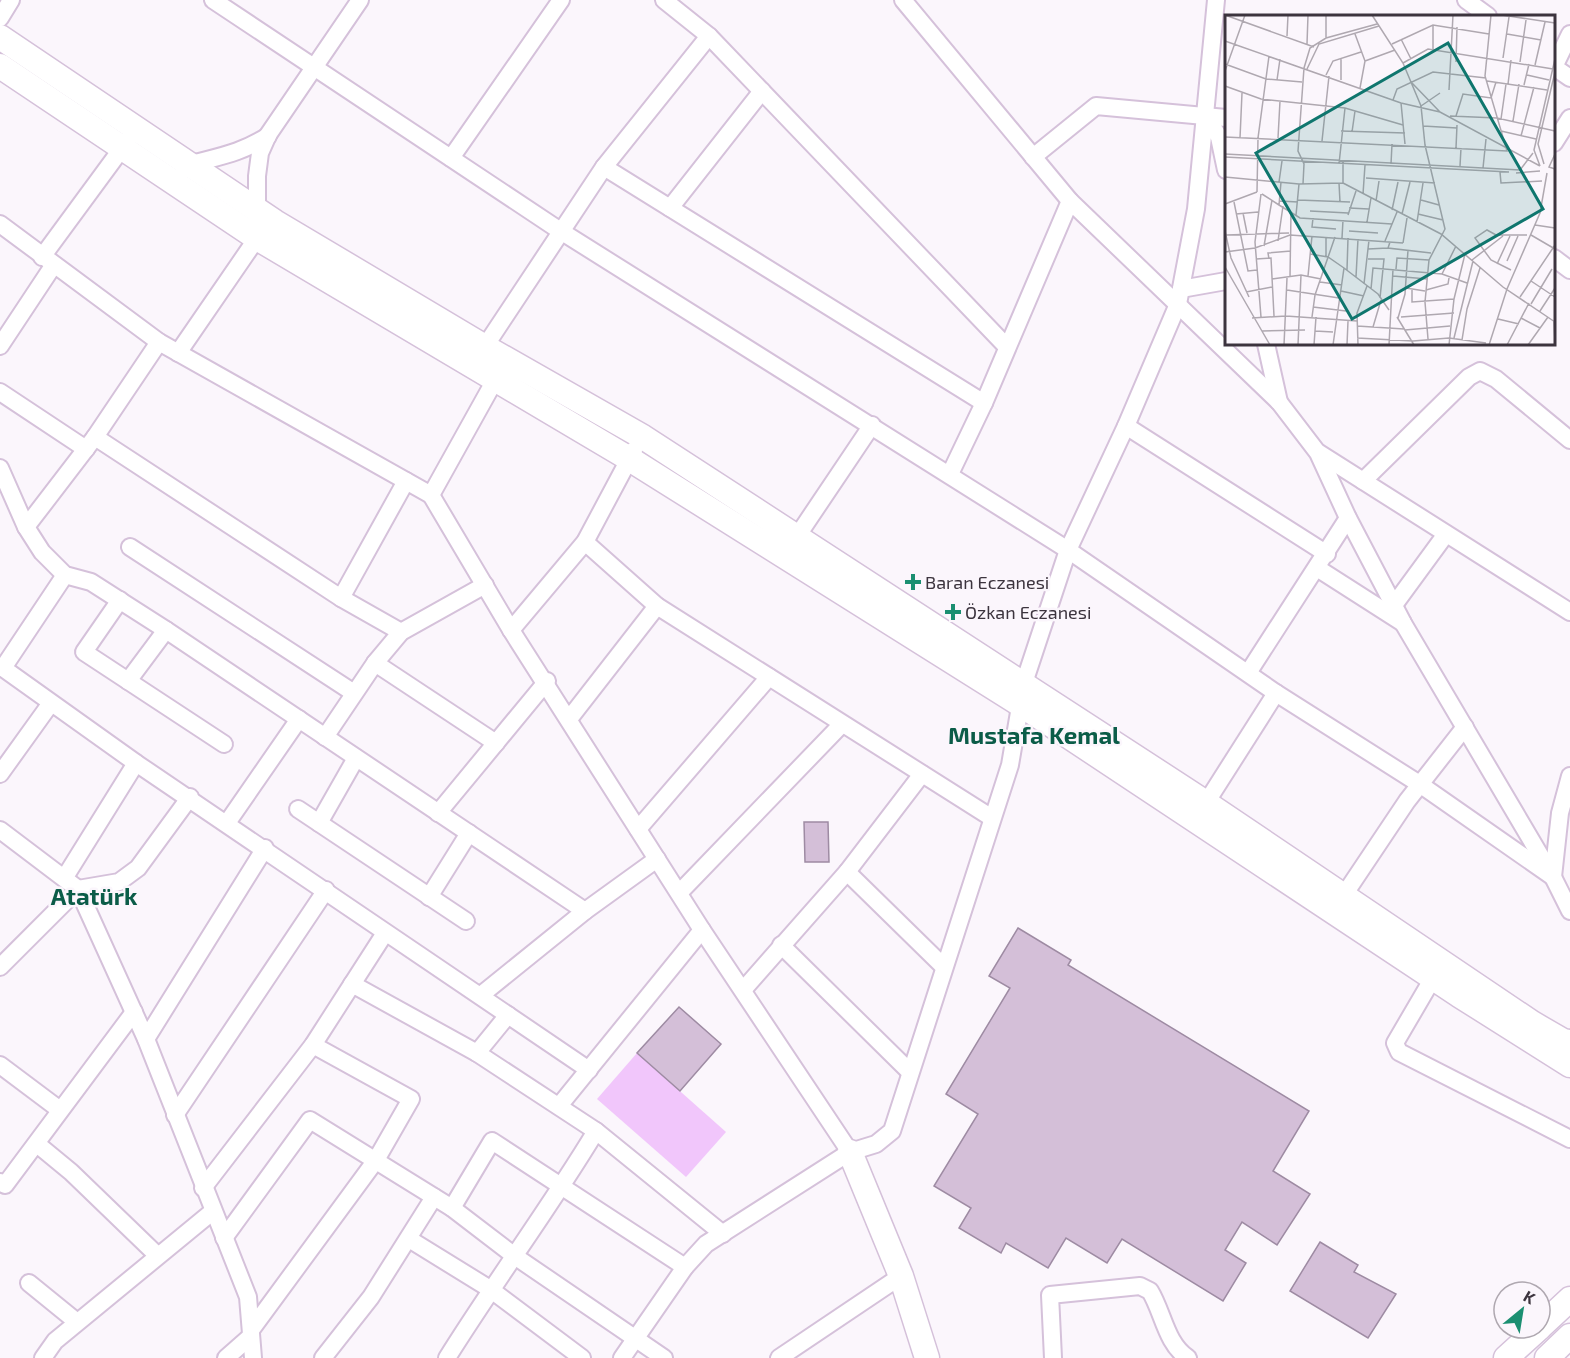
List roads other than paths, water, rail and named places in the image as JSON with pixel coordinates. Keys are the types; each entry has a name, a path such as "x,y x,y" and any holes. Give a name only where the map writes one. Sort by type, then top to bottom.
{"street":[{"path":"0,18 11,0"},
{"path":"213,0 560,230 1068,550 1276,693 1420,785 1553,876"},
{"path":"178,353 257,238 260,153 268,135 316,68 360,0"},
{"path":"451,158 561,0"},
{"path":"664,0 709,36 1007,347"},
{"path":"903,0 1070,201 1179,297 1279,402 1318,453 1348,518 1403,623 1553,876 1570,911"},
{"path":"622,1358 685,1267 706,1244 850,1152 876,1144 892,1131 1010,765 1022,694 1068,550 1126,426 1179,297 1196,209 1207,118 1216,0"},
{"path":"1466,0 1487,15"},
{"path":"1555,65 1570,34"},
{"path":"479,356 603,167 709,36"},
{"path":"0,37 129,139 181,174 257,238 479,356"},
{"path":"0,66 129,139"},
{"path":"1555,68 1570,78"},
{"path":"670,208 762,91"},
{"path":"1033,157 1096,106 1225,118"},
{"path":"1207,118 1219,138 1225,162"},
{"path":"1555,141 1570,118"},
{"path":"181,174 249,147 268,135"},
{"path":"0,346 47,262 129,139"},
{"path":"603,167 984,404"},
{"path":"181,174 258,211 501,370 628,458 790,547 1022,694 1339,903 1532,1023 1563,1041 1570,1042"},
{"path":"950,474 984,404 1070,201"},
{"path":"0,224 47,262 159,342 431,495 512,630 547,681 657,860 850,1152 901,1276 927,1358"},
{"path":"1555,259 1570,270"},
{"path":"1179,297 1225,282"},
{"path":"26,527 91,443 159,342"},
{"path":"1266,345 1279,402"},
{"path":"501,370 643,437 790,547"},
{"path":"431,495 501,370"},
{"path":"1363,481 1469,377 1480,371 1496,379 1570,440"},
{"path":"0,392 91,443 341,598 401,632"},
{"path":"790,547 872,425"},
{"path":"1126,426 1327,554"},
{"path":"512,630 585,542 628,458 643,437"},
{"path":"1318,453 1570,612"},
{"path":"341,598 406,480"},
{"path":"2,481 42,552 65,575 91,582 120,600 585,911"},
{"path":"1248,673 1327,554 1348,518"},
{"path":"1394,605 1446,534"},
{"path":"585,542 657,606 992,818"},
{"path":"130,547 354,693"},
{"path":"1317,568 1403,623"},
{"path":"65,575 1,667 136,763 265,848 385,933 481,994 589,1070"},
{"path":"325,737 375,663 401,632 485,585"},
{"path":"120,600 84,652 224,744"},
{"path":"569,719 657,606"},
{"path":"128,681 166,630"},
{"path":"375,663 496,743"},
{"path":"638,830 769,677"},
{"path":"438,813 547,681"},
{"path":"1206,802 1276,693"},
{"path":"1022,694 1206,802 1433,978 1570,1065"},
{"path":"0,774 51,703"},
{"path":"227,823 299,719"},
{"path":"680,892 842,723"},
{"path":"1339,903 1407,801 1465,727"},
{"path":"319,823 356,758"},
{"path":"65,877 136,763"},
{"path":"743,990 847,872 922,774"},
{"path":"1553,876 1560,813 1570,776"},
{"path":"0,967 78,889 119,882 138,868 189,797"},
{"path":"298,809 466,921"},
{"path":"0,830 78,889 146,1039 212,1212 248,1297 253,1358"},
{"path":"429,897 469,833"},
{"path":"146,1039 265,848"},
{"path":"481,994 585,911 657,860"},
{"path":"847,872 944,967"},
{"path":"175,1115 326,890"},
{"path":"559,1106 702,930"},
{"path":"203,1188 313,1045 385,933"},
{"path":"781,945 910,1072"},
{"path":"1433,978 1395,1043 1399,1052 1570,1139"},
{"path":"352,984 477,1053 559,1106 596,1131 723,1234"},
{"path":"0,1182 5,1185 134,1012"},
{"path":"477,1053 508,1015"},
{"path":"226,1358 251,1333 376,1160 411,1099 313,1045"},
{"path":"0,1065 60,1110"},
{"path":"224,1238 310,1120 453,1208 516,1257 664,1358"},
{"path":"447,1358 490,1289 516,1257 563,1186 596,1131"},
{"path":"453,1208 492,1141 685,1267"},
{"path":"37,1144 70,1172 157,1255"},
{"path":"323,1358 371,1297 434,1197"},
{"path":"43,1358 55,1341 212,1212"},
{"path":"409,1239 490,1289 582,1358"},
{"path":"779,1358 901,1276"},
{"path":"29,1283 77,1322"},
{"path":"1053,1358 1050,1295 1140,1286 1150,1291 1167,1330 1181,1353 1188,1358"},
{"path":"1552,1316 1570,1299"},
{"path":"1547,1358 1570,1336"},
{"path":"1506,1358 1526,1340"}],"place":[{"name":"Baran Eczanesi","path":"913,582"},
{"name":"Özkan Eczanesi","path":"953,612"}],"district":[{"name":"Mustafa Kemal","path":"1034,734"},
{"name":"Atatürk","path":"94,895"}]}
